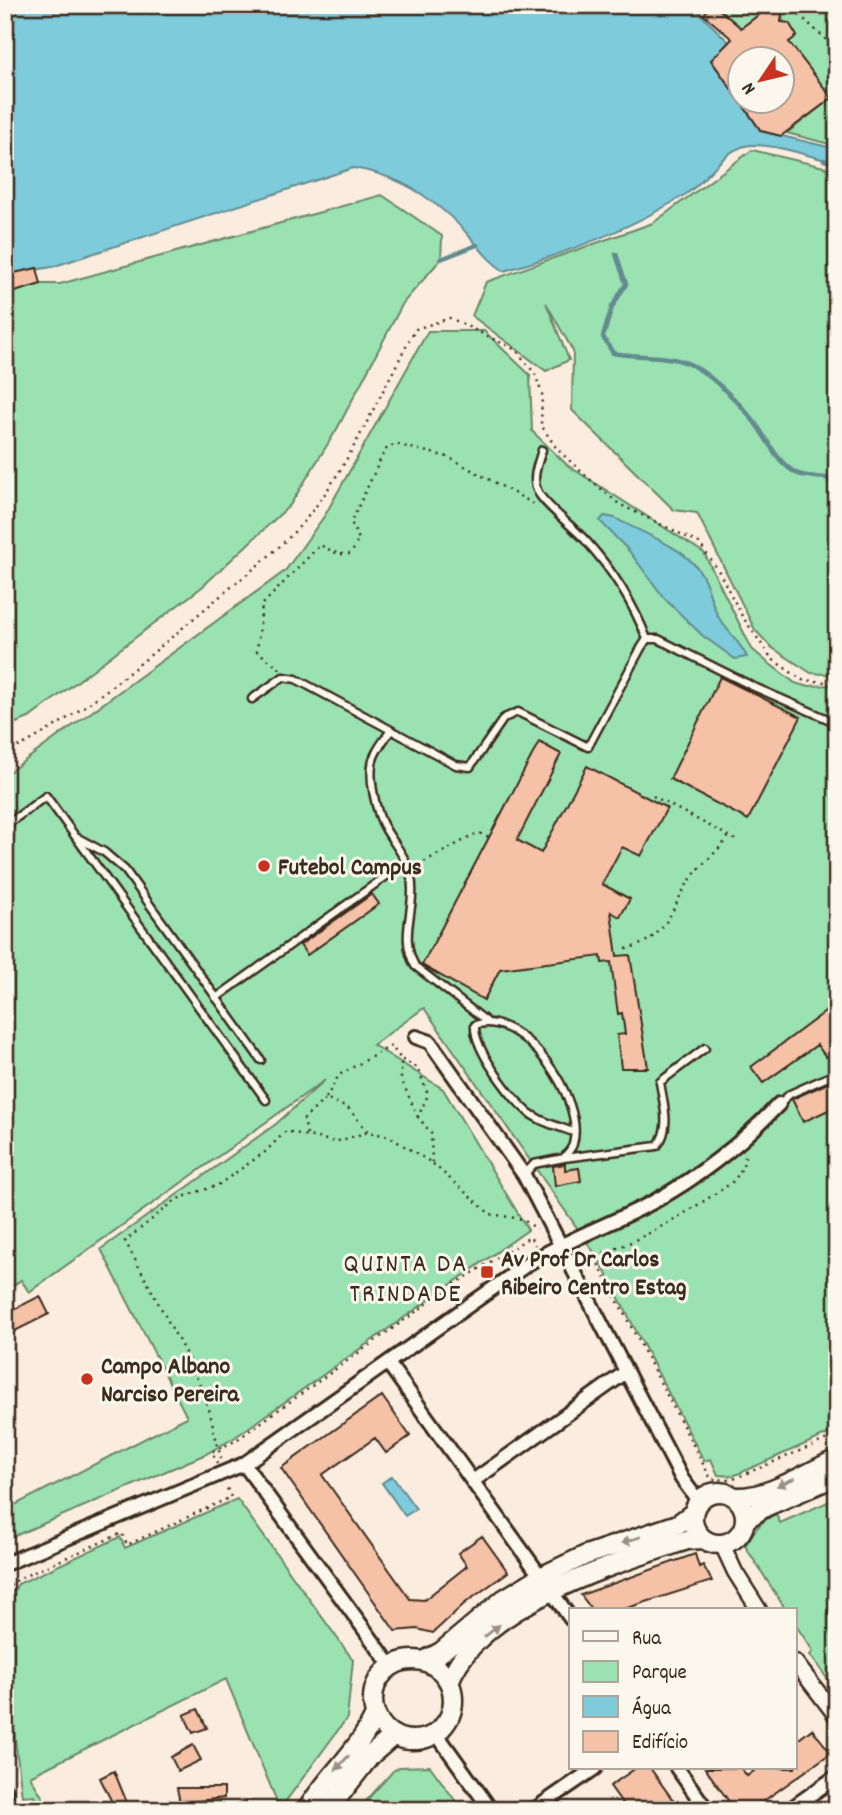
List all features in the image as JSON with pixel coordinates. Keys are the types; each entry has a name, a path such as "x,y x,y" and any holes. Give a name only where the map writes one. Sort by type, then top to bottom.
{"main road":[{"path":"449,1682 459,1661 483,1637 545,1584 586,1555 678,1524 714,1493 734,1497 754,1495 837,1459"},
{"path":"307,1810 336,1769 360,1742 375,1716 373,1693 376,1682 391,1666 402,1661 424,1661 444,1649 497,1605 545,1584 687,1540 702,1539 722,1544 738,1536 745,1520 756,1512 837,1476"},
{"path":"734,1497 743,1507 745,1520"},
{"path":"696,1507 694,1527 702,1539"},
{"path":"375,1716 393,1735 415,1740 436,1733 450,1715 453,1704 449,1682 443,1673 424,1661"},
{"path":"328,1810 371,1755 393,1735"}],"street":[{"path":"416,1037 430,1042 524,1175 696,1507"},
{"path":"5,1564 244,1464 507,1278 561,1244 655,1201 755,1130 779,1104"},
{"path":"387,1363 569,1616"},
{"path":"473,1481 626,1372"},
{"path":"244,1464 391,1666"},
{"path":"722,1544 758,1608"},
{"path":"796,1663 837,1717"},
{"path":"436,1733 491,1810"},
{"path":"534,1810 592,1770"},
{"path":"678,1770 708,1810"},
{"path":"789,1810 837,1776"},
{"path":"5,1790 6,1810"}],"lane":[{"path":"542,450 534,482 539,495 587,542 614,576 635,610 647,639"},
{"path":"647,639 658,639 754,687 837,723"},
{"path":"252,699 283,677 289,678 456,765 470,767 504,718 517,712 587,747 647,639"},
{"path":"391,730 372,761 376,810 407,866 411,889 405,939 408,954 415,966 486,1021 502,1025 547,1060 563,1082 572,1114 573,1144 564,1158"},
{"path":"5,826 47,796 266,1100"},
{"path":"76,837 104,852 125,870 261,1060"},
{"path":"216,998 407,866"},
{"path":"486,1021 475,1025 474,1037 527,1111 542,1121 573,1132"},
{"path":"524,1175 534,1164 657,1146 664,1138 666,1124 660,1082 705,1048"},
{"path":"779,1104 790,1094 837,1073"}],"path":[{"path":"789,5 837,50"},
{"path":"5,753 27,744 115,683 279,546 313,510 341,466 416,329 450,318 516,350 535,374 542,394 541,425 557,449 586,476 619,504 699,543 718,570 742,616 772,659 802,680 837,683"},
{"path":"289,678 257,651 262,605 320,545 338,554 351,554 359,538 351,522 385,450 395,444 448,457 533,504"},
{"path":"653,796 738,841"},
{"path":"407,866 479,833 489,837"},
{"path":"626,949 645,943 662,929 685,886 718,853 729,836"},
{"path":"307,1135 304,1119 326,1098 339,1075 391,1046 401,1059 418,1068 428,1095 418,1117"},
{"path":"401,1059 401,1079 418,1117 431,1133 432,1163"},
{"path":"326,1098 349,1109 368,1132"},
{"path":"225,1472 208,1405 190,1362 125,1241 177,1199 218,1185 265,1153 285,1131 335,1142 368,1132 388,1136 432,1163 490,1214 522,1219 561,1244"},
{"path":"594,1256 711,1479 731,1480 837,1435"}],"green space":[{"path":"715,5 772,5 741,28"},
{"path":"779,5 822,5 837,16 837,146 787,133 832,98 796,51 796,46 789,42"},
{"path":"752,150 837,170 837,675 811,673 771,647 755,630 697,513 674,510 572,410 573,351 546,303 569,360 546,371 472,316 486,282 653,223"},
{"path":"382,195 442,236 441,259 403,303 337,429 290,505 202,587 29,718 5,727 5,295 41,284 60,284"},
{"path":"428,331 484,331 530,375 532,431 567,465 704,553 752,649 766,661 795,683 805,686 837,685 837,1430 733,1476 718,1475 711,1459 704,1461 598,1258 424,1008 373,1045 443,1089 528,1230 234,1438 206,1454 5,1540 5,1510 187,1417 101,1249 276,1124 325,1080 29,1292 21,1280 5,1291 5,775 285,571 325,515"},
{"path":"837,1498 837,1692 810,1655 813,1651 796,1626 796,1608 785,1608 745,1546 765,1520 776,1514 780,1523"},
{"path":"237,1499 353,1660 347,1718 280,1809 226,1679 30,1776 50,1810 37,1810 34,1795 22,1796 5,1657 5,1605 18,1584 120,1537 125,1548"},
{"path":"430,1766 462,1810 358,1810 393,1771 400,1767"}],"water":[{"path":"5,5 699,5 703,17 730,43 711,60 726,81 726,116 750,116 761,131 837,149 837,163 774,147 743,147 725,157 686,194 643,219 575,248 504,271 489,259 451,217 422,194 390,178 353,168 52,267 5,275"},
{"path":"604,516 615,518 684,555 701,573 719,618 747,657 735,659 703,636 665,599 629,551 600,521"},
{"path":"392,1476 416,1509 405,1516 382,1483"}],"building":[{"path":"703,5 714,5 741,28 772,5 783,5 781,22 789,23 797,36 789,42 792,46 726,46 726,81 711,60 732,39 704,15 706,11"},
{"path":"796,51 832,98 781,136 761,131 751,116 796,116"},
{"path":"37,268 41,284 5,295 5,275"},
{"path":"720,677 801,717 748,820 670,779"},
{"path":"539,742 561,754 517,840 541,853 587,766 667,808 641,856 622,847 602,884 630,899 620,917 611,912 617,956 630,955 648,1068 621,1068 617,1035 625,1034 622,1013 618,1014 611,962 602,963 601,956 500,969 484,1000 422,965"},
{"path":"372,894 379,904 307,955 300,945"},
{"path":"837,1003 837,1049 826,1057 817,1045 763,1083 751,1067"},
{"path":"837,1079 837,1106 803,1122 792,1099"},
{"path":"565,1164 565,1170 579,1168 581,1181 555,1186 553,1166"},
{"path":"5,1289 15,1309 40,1296 49,1314 5,1336"},
{"path":"382,1396 410,1436 386,1453 375,1438 322,1475 410,1599 424,1600 467,1566 458,1553 482,1536 508,1572 464,1604 433,1633 417,1629 395,1631 281,1468"},
{"path":"695,1554 699,1567 703,1565 712,1581 627,1608 591,1608 581,1595"},
{"path":"198,1709 207,1728 193,1733 184,1715"},
{"path":"812,1729 831,1753 751,1810 735,1810 706,1770 742,1770 747,1776 755,1770 796,1770 796,1741"},
{"path":"193,1745 201,1760 178,1771 171,1757"},
{"path":"633,1770 651,1770 680,1810 643,1810 638,1803 627,1810 610,1786"},
{"path":"114,1771 130,1810 96,1810 112,1802 100,1778"},
{"path":"177,1788 224,1788 224,1798 180,1803"}],"waterway":[{"path":"824,160 837,164"},
{"path":"441,259 477,245"},
{"path":"616,254 626,284 612,307 603,337 613,353 669,358 695,367 739,404 789,468 803,475 827,478 837,491"}],"place":[{"name":"Futebol Campus","path":"264,866"},
{"name":"Av Prof Dr Carlos Ribeiro Centro Estag","path":"487,1272"},
{"name":"Campo Albano Narciso Pereira","path":"87,1379"}],"district":[{"name":"QUINTA DA TRINDADE","path":"406,1277"}]}
